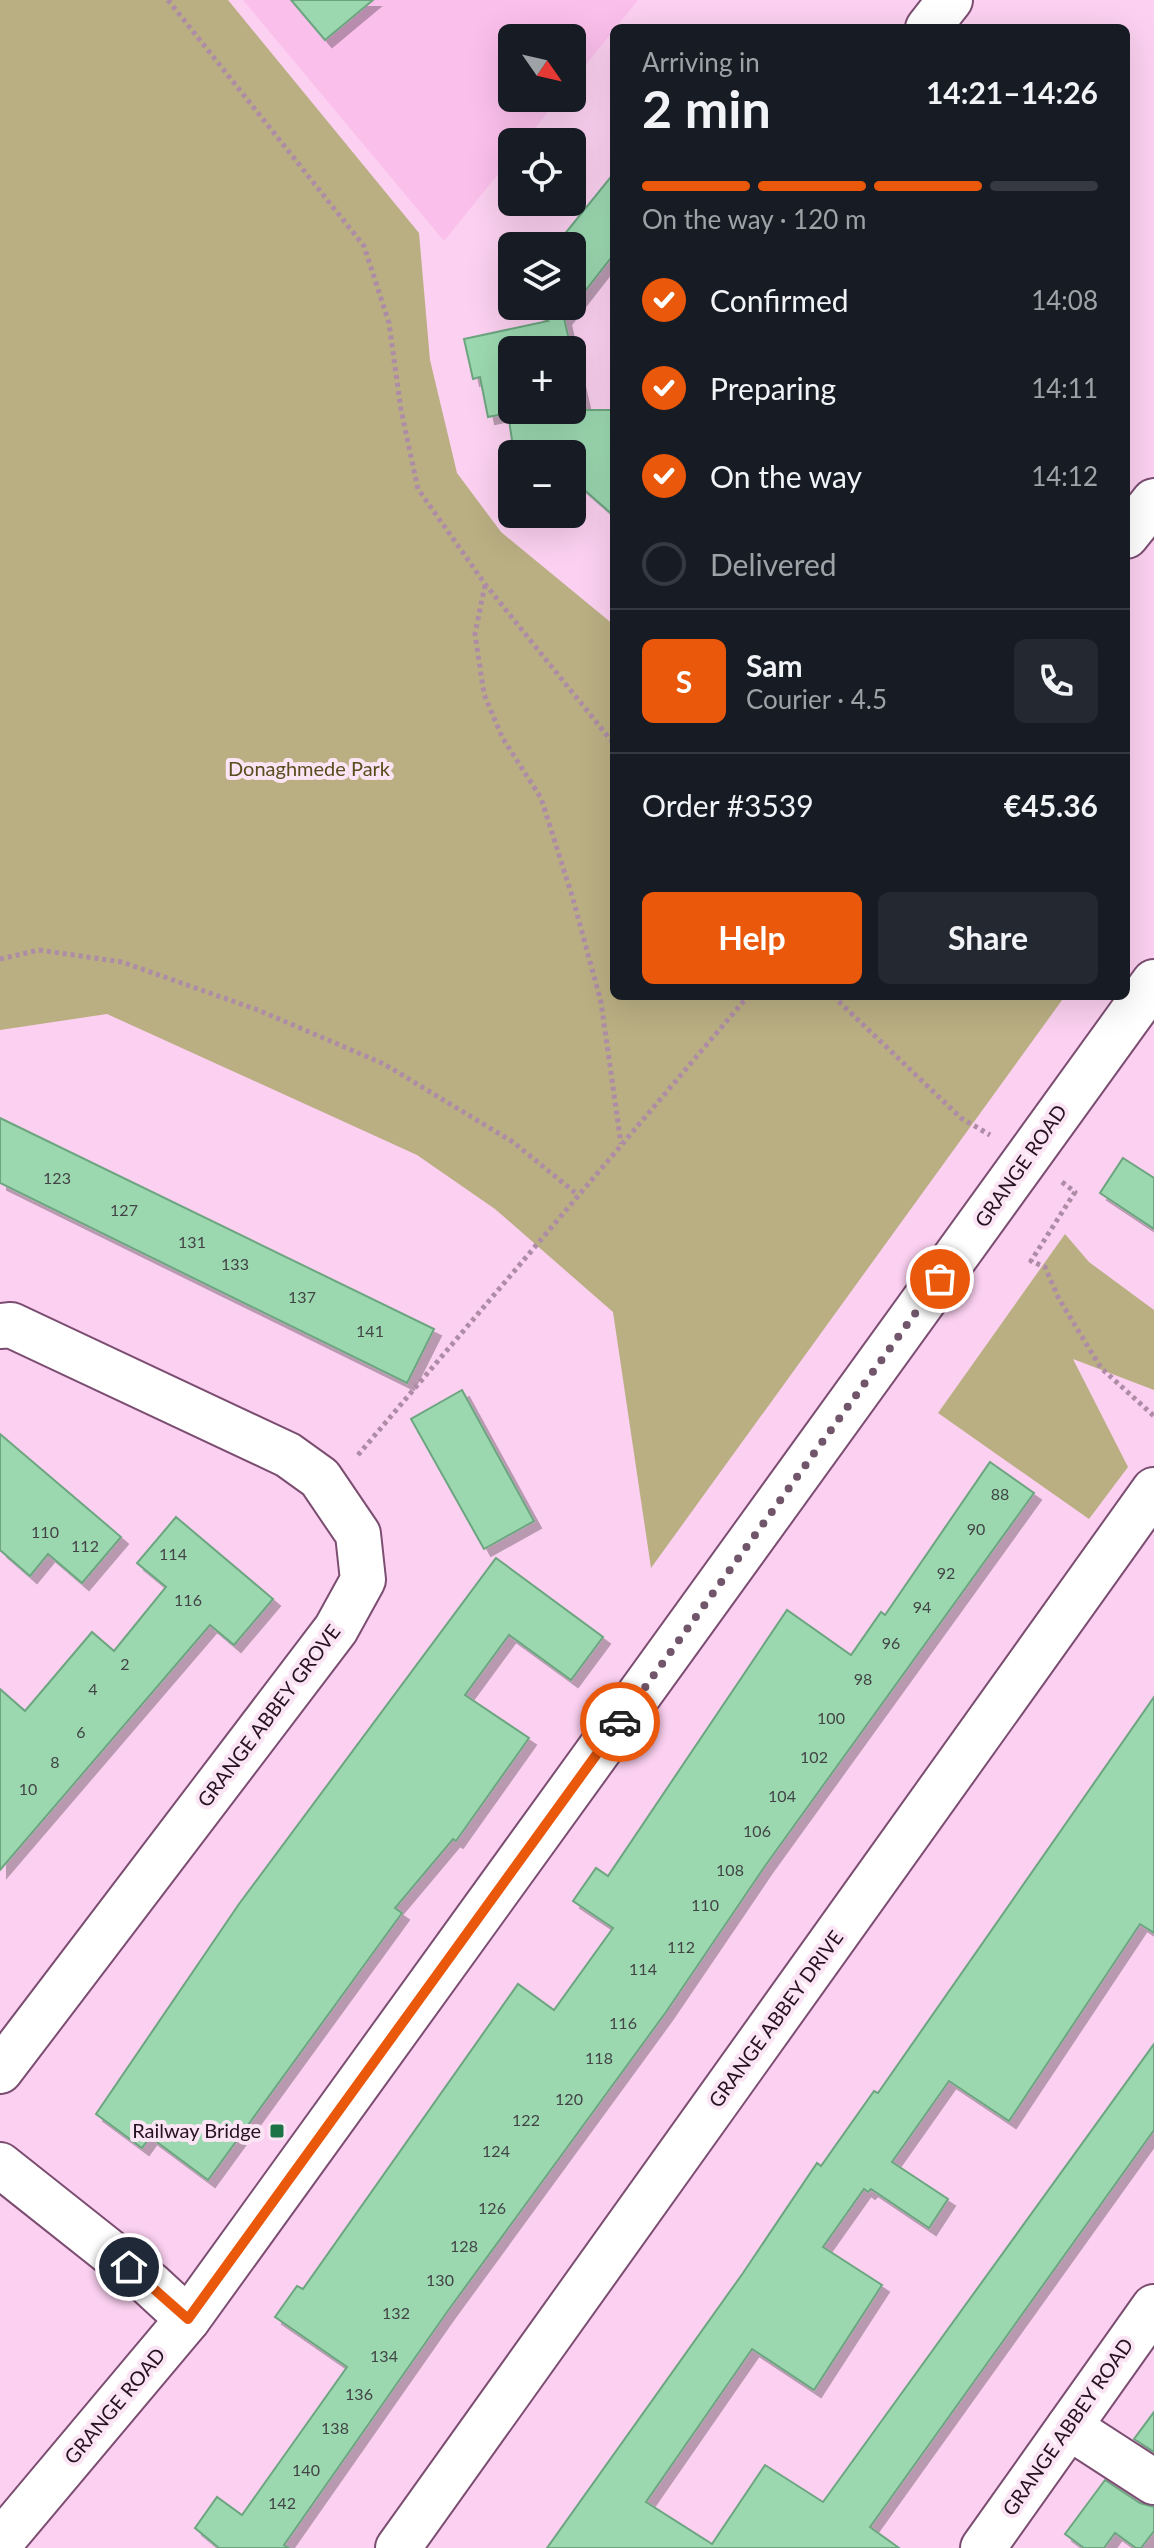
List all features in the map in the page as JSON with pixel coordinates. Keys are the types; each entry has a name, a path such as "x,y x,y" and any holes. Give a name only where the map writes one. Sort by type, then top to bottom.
{"street":[{"path":"931,24 950,0"},
{"path":"1130,531 1154,501"},
{"name":"GRANGE ROAD","path":"0,2543 188,2319 1154,982"},
{"name":"GRANGE ABBEY GROVE","path":"0,1326 11,1325 274,1448 320,1478 345,1509 358,1534 363,1580 336,1629 0,2071"},
{"name":"GRANGE ABBEY DRIVE","path":"398,2548 1154,1490"},
{"path":"0,2165 150,2284 188,2319"},
{"name":"GRANGE ABBEY ROAD","path":"983,2548 1154,2307"},
{"path":"1069,2427 1154,2482"}],"path":[{"path":"168,0 364,246 389,323 401,410 418,489 485,584 610,739"},
{"path":"485,584 475,634 484,694 502,737 541,798 573,899 601,1002 621,1144"},
{"path":"0,959 39,950 122,962 258,1010 384,1064 513,1142 578,1195"},
{"path":"320,1478 360,1454 745,1000"},
{"path":"837,1000 961,1118 1028,1158 1075,1192 1031,1261 1045,1267 1059,1299 1101,1368 1154,1416"}],"shaded area":[{"path":"243,0 638,0 619,24 610,24 610,35 586,65 586,24 498,24 498,112 548,112 535,128 498,128 498,174 444,241"}],"green space":[{"name":"Donaghmede Park","path":"0,0 228,0 419,233 430,360 457,473 501,532 610,622 610,1000 1062,1000 651,1568 613,1312 495,1209 417,1155 107,1014 0,1030"},
{"path":"1065,1234 1089,1262 1154,1310 1154,1390 1073,1359 1128,1467 1089,1519 938,1413"}],"building":[{"path":"291,0 373,0 325,40"},
{"path":"610,178 610,259 586,290 586,232 566,232 579,216 586,216 586,208"},
{"path":"564,320 568,336 498,336 498,415 488,417 480,377 473,379 464,339"},
{"path":"586,410 610,410 610,512 586,491 586,440 512,440 510,424 586,424"},
{"path":"0,1118 434,1329 407,1383 0,1183"},
{"path":"1123,1158 1154,1178 1154,1229 1100,1193"},
{"path":"462,1390 534,1521 484,1549 411,1419"},
{"path":"0,1434 121,1537 82,1583 48,1554 30,1576 0,1550"},
{"path":"990,1462 1034,1493 765,1866 666,2012 447,2312 284,2545 289,2548 219,2548 195,2528 217,2497 242,2515 347,2367 275,2317 297,2286 303,2289 518,1984 554,2010 613,1928 573,1901 596,1868 608,1876 787,1610 851,1655 881,1612 885,1615"},
{"path":"176,1517 273,1599 234,1645 210,1625 0,1870 0,1689 25,1711 92,1632 114,1651 166,1587 137,1563"},
{"path":"496,1558 603,1637 571,1680 509,1635 465,1695 529,1738 456,1841 453,1839 395,1908 402,1913 208,2180 150,2137 142,2148 96,2114 239,1904"},
{"path":"1154,1697 1154,1933 1140,1924 1009,2121 949,2081 892,2162 948,2199 929,2228 871,2189 868,2192 864,2189 823,2247 882,2285 814,2390 752,2349 646,2502 712,2544 765,2465 823,2502 1154,2044 1154,2130 870,2527 899,2548 547,2548 743,2273 817,2163 821,2166 874,2091 878,2093"},
{"path":"1154,2412 1154,2452 1134,2439"},
{"path":"1105,2480 1140,2503 1154,2507 1154,2531 1141,2548 1136,2548 1115,2533 1104,2548 1084,2548 1065,2534"}],"way so far":[{"path":"620,1722 940,1279"}],"place":[{"name":"Railway Bridge","path":"277,2131"}],"route":[{"path":"129,2267 188,2319 620,1722"}]}
